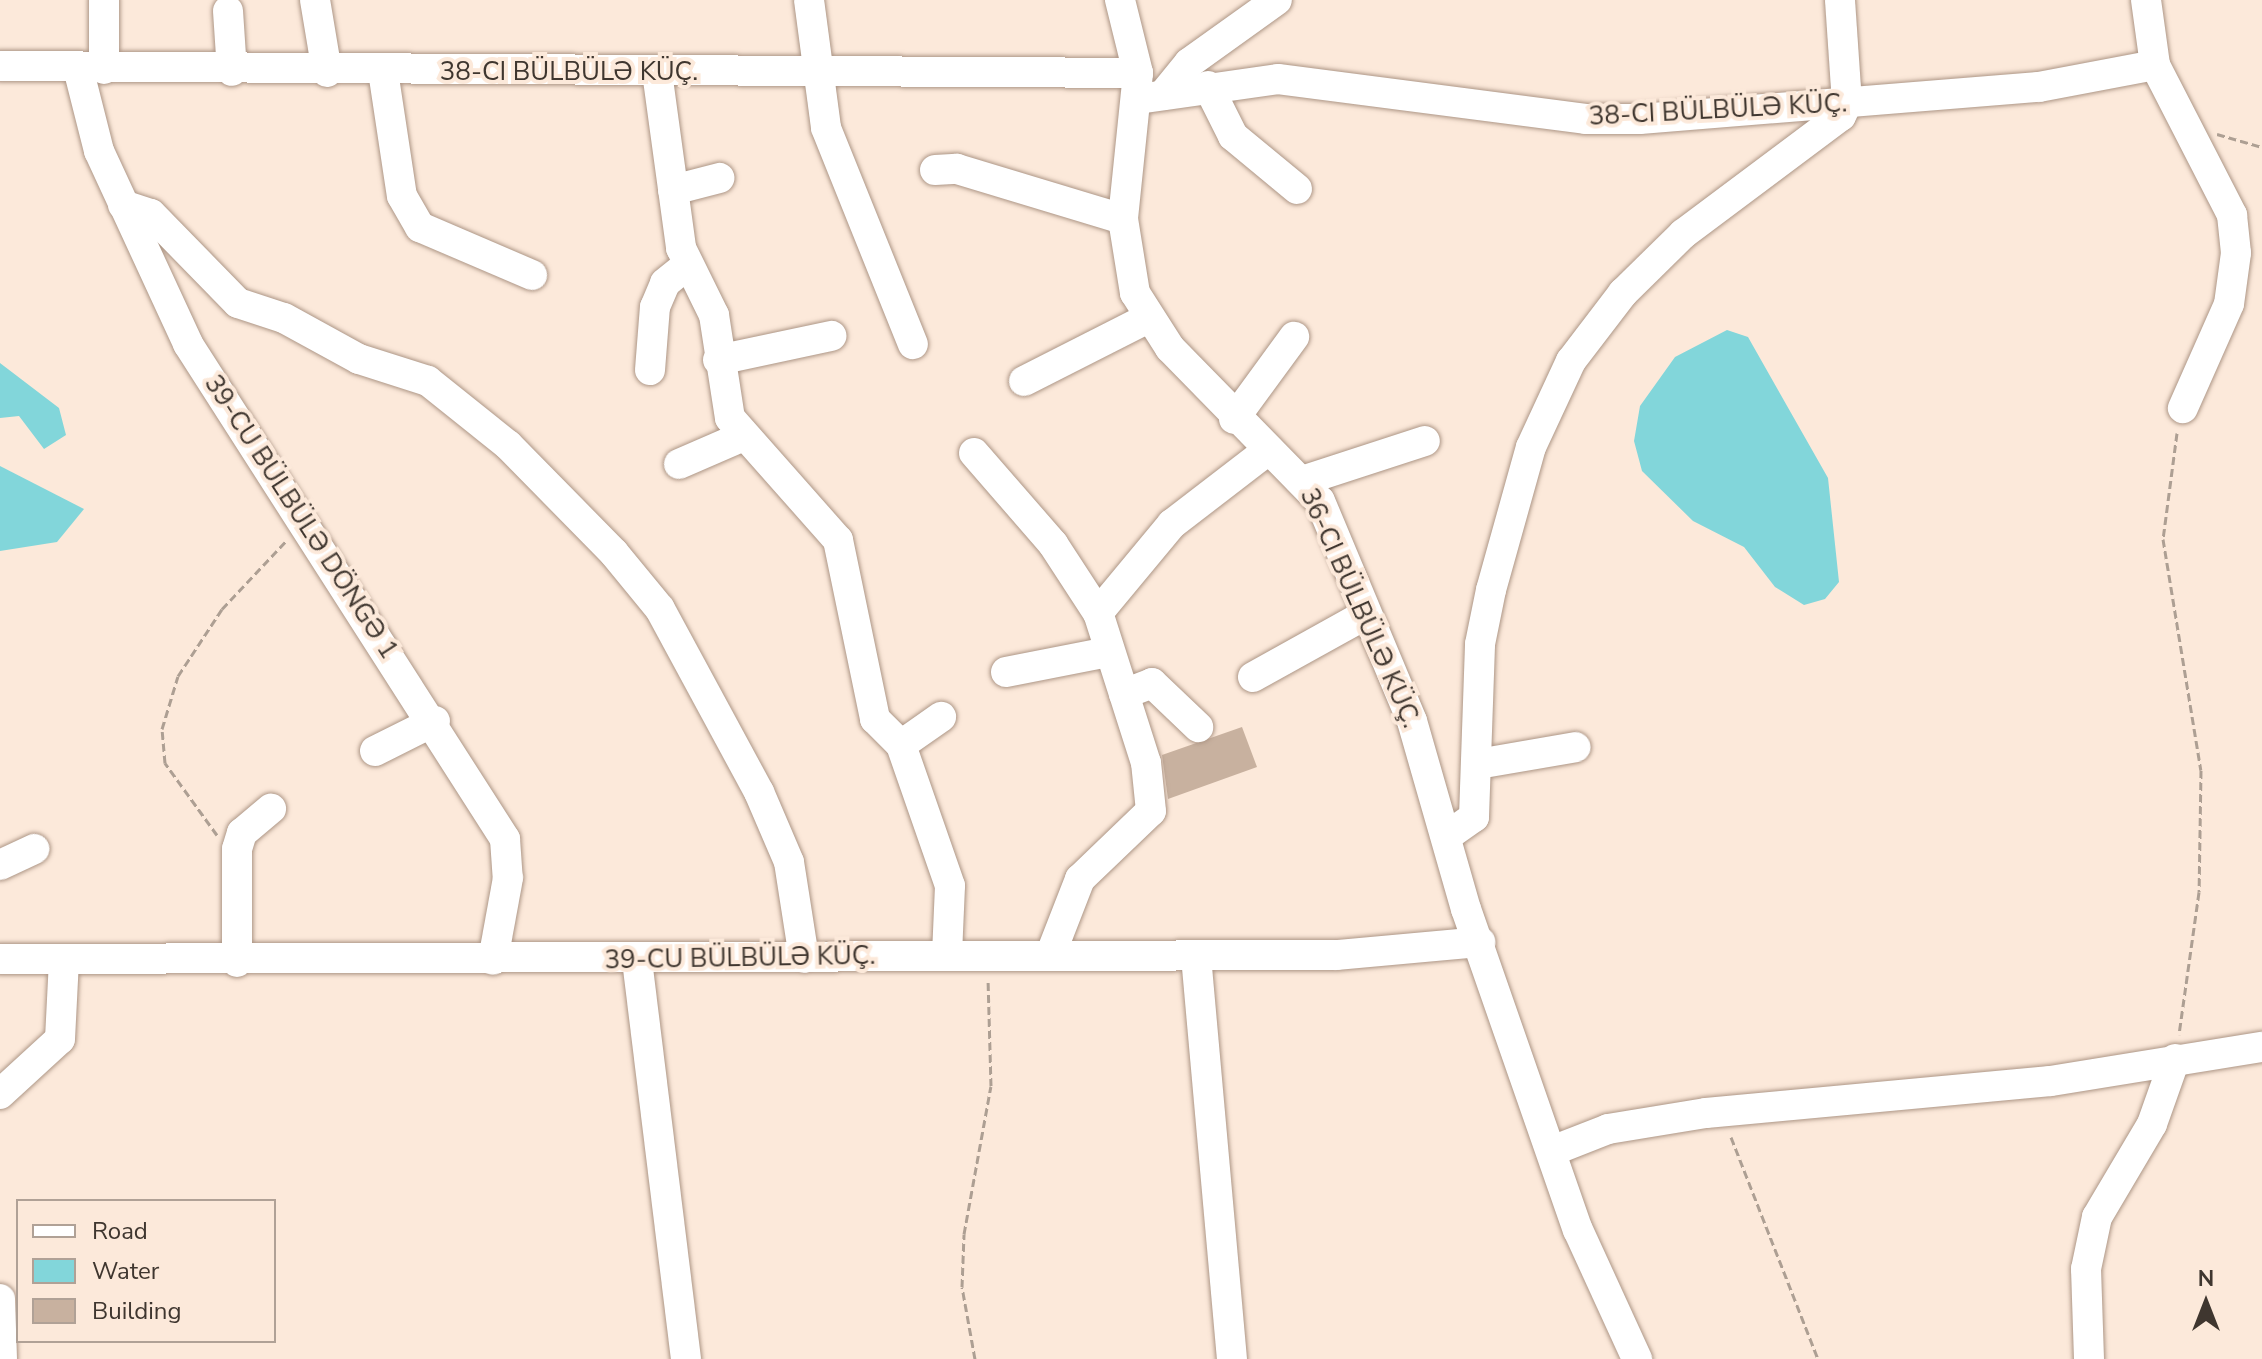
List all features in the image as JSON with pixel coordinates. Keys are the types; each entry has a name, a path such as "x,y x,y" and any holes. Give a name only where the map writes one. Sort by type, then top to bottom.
{"street":[{"name":"39-CU BÜLBÜLƏ DÖNGƏ 1","path":"104,0 91,69 99,151 188,344 435,721 505,839 508,878 493,960"},
{"path":"315,0 327,72"},
{"path":"809,0 815,74 826,128 913,344"},
{"path":"1120,0 1146,89 1123,219 1135,293 1148,318 1234,419 1305,480 1412,721 1480,942 1578,1230 1637,1359"},
{"path":"1146,89 1189,63 1277,0"},
{"path":"1447,836 1474,817 1480,644 1491,590 1531,447 1571,361 1623,293 1683,234 1830,129 1847,103 1840,0"},
{"path":"2146,0 2155,65 2190,127 2232,215 2236,253 2229,304 2183,408"},
{"path":"228,11 232,71"},
{"name":"38-CI BÜLBÜLƏ KÜÇ.","path":"0,66 327,72 815,74 1146,89 1302,81 1585,119 1847,103 2039,87 2155,65"},
{"path":"383,71 402,196 420,227 532,275"},
{"path":"657,72 687,265 714,315 718,360 741,437 838,540 875,719 901,745 950,886 947,956"},
{"path":"1208,86 1233,136 1297,189"},
{"path":"935,170 957,169 1123,219"},
{"path":"673,190 719,178"},
{"path":"123,205 151,214 247,309 428,381 498,435 614,553 660,609 759,792 789,862 804,958"},
{"path":"650,370 655,307 665,283 687,265"},
{"path":"1024,381 1148,318"},
{"path":"718,360 831,336"},
{"path":"1234,419 1294,337"},
{"path":"679,464 741,437"},
{"path":"1305,480 1425,441"},
{"path":"1098,613 1172,524 1268,450"},
{"path":"974,453 1053,544 1098,613 1146,763 1151,811 1080,879 1050,956"},
{"path":"1253,677 1365,615"},
{"path":"1006,672 1108,652"},
{"path":"1124,694 1152,683 1198,727"},
{"path":"901,745 941,717"},
{"path":"375,751 435,721"},
{"path":"1478,764 1576,747"},
{"path":"237,962 237,849 242,833 271,809"},
{"path":"0,865 34,849"},
{"name":"39-CU BÜLBÜLƏ KÜÇ.","path":"0,959 237,962 1337,955 1480,942"},
{"path":"1196,956 1232,1359"},
{"path":"0,1094 60,1039 64,960"},
{"path":"637,960 686,1359"},
{"path":"1552,1151 1608,1129 1721,1111 2051,1081 2262,1047"},
{"path":"2089,1359 2086,1269 2097,1217 2152,1124 2175,1059"},
{"path":"0,1299 2,1359"}],"path":[{"path":"2190,127 2262,147"},
{"path":"2175,1059 2199,892 2201,770 2163,539 2167,479 2183,408"},
{"path":"237,849 210,831 181,794 165,763 162,729 178,676 222,609 305,521"},
{"path":"975,1359 962,1287 964,1234 991,1086 987,956"},
{"path":"1721,1111 1818,1359"}],"water":[{"path":"1727,330 1748,337 1828,478 1839,582 1825,599 1804,605 1775,587 1744,547 1693,521 1642,471 1634,441 1640,406 1675,357"},
{"path":"0,363 59,408 66,435 44,449 19,416 0,418"},
{"path":"0,466 84,509 57,542 0,551"}],"building":[{"path":"1242,727 1257,767 1168,799 1162,755"}]}
